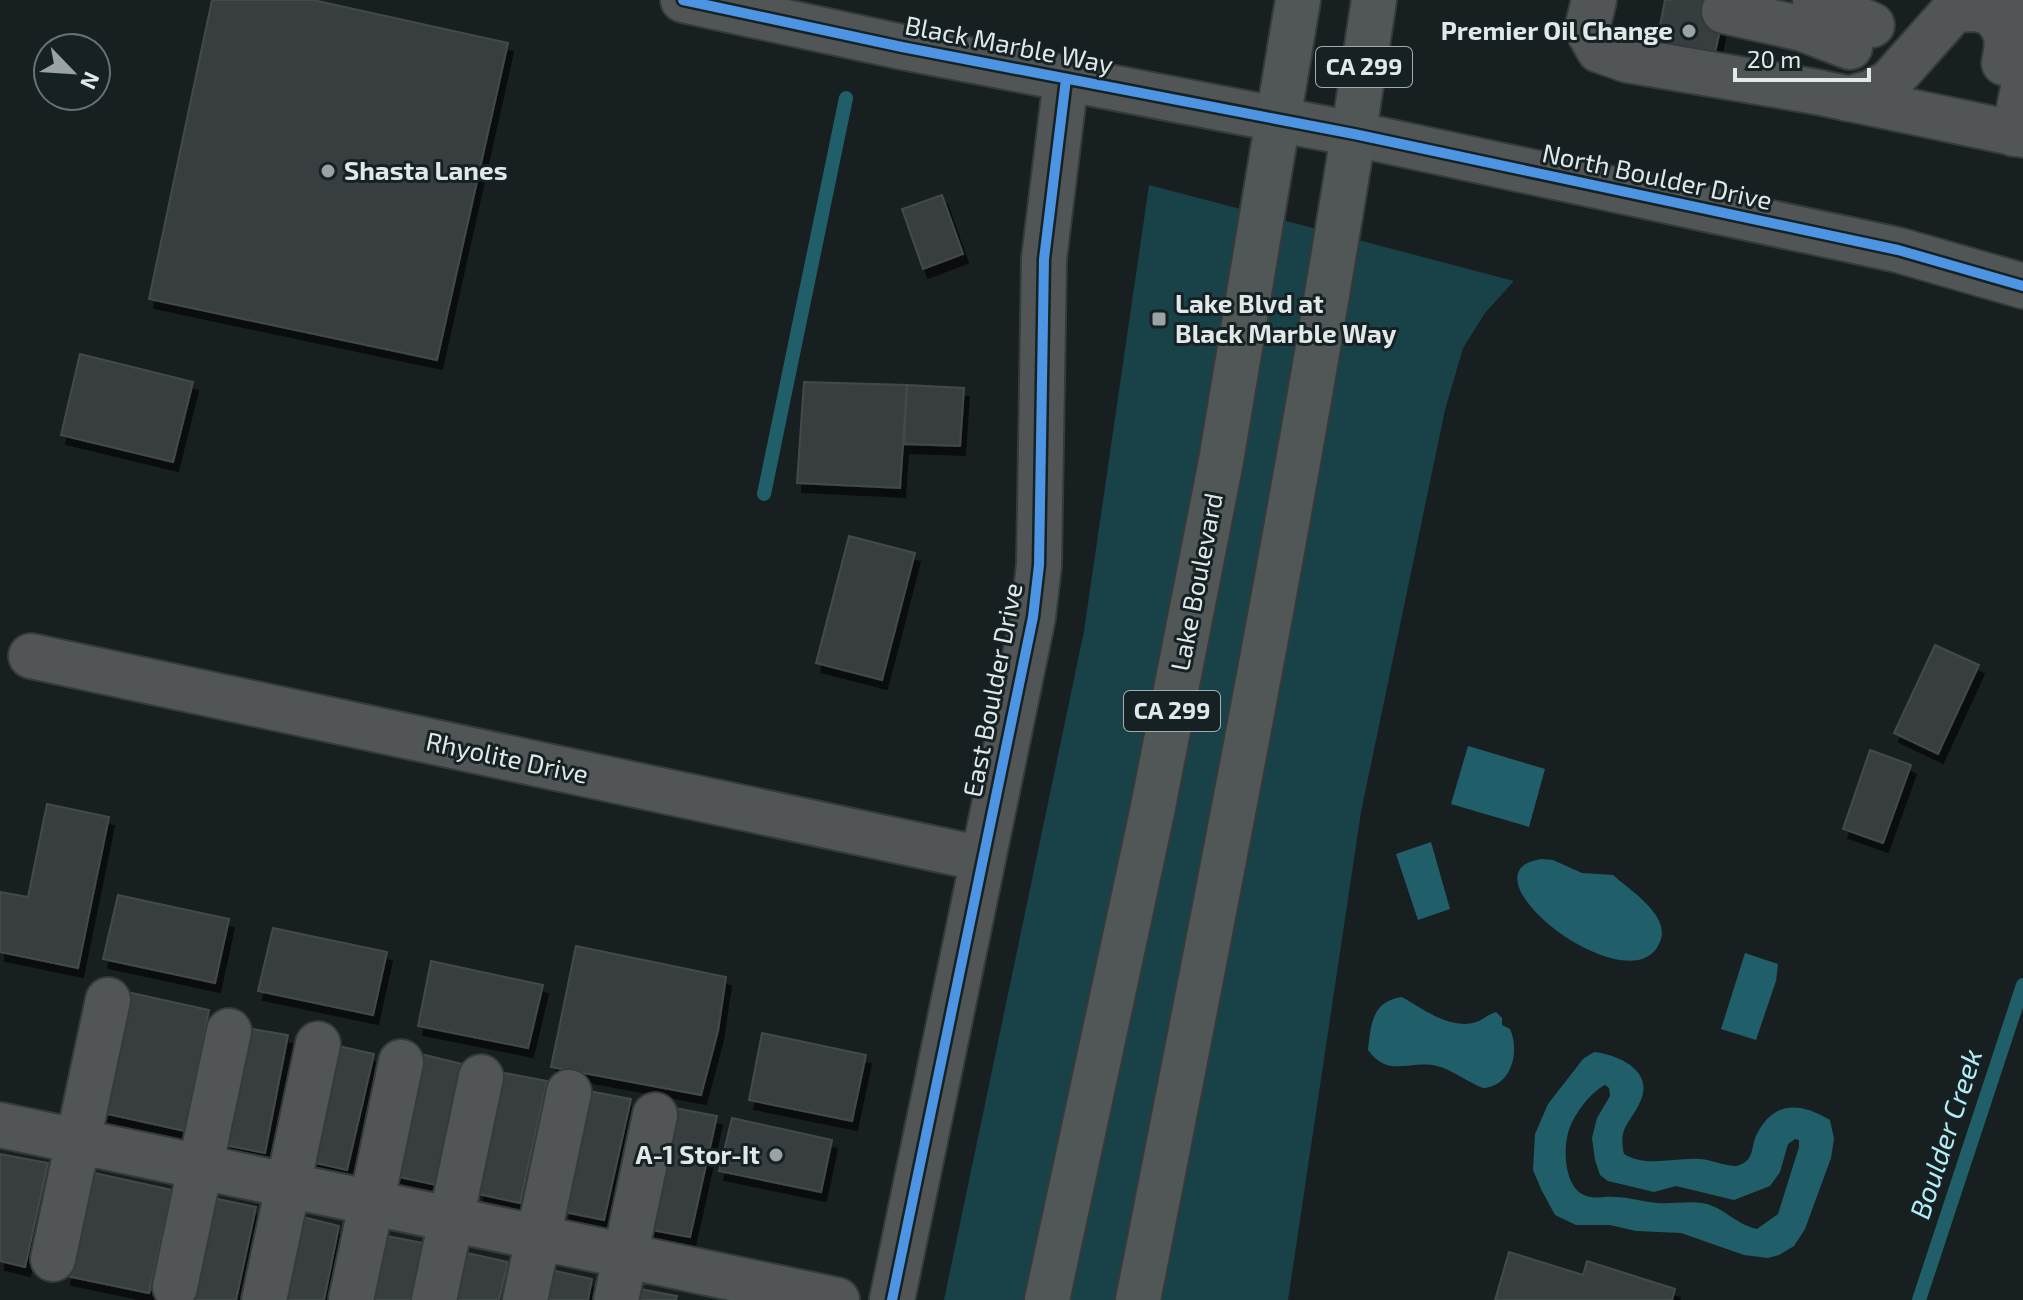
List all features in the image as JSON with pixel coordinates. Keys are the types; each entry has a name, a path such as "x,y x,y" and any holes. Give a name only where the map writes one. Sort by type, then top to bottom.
{"main road":[{"name":"Lake Boulevard","path":"1047,1300 1167,736 1221,461 1298,0"},
{"name":"CA 299","path":"1138,1300 1243,767 1354,134 1374,0"}],"street":[{"name":"Black Marble Way","path":"683,0 1066,79 1280,119"},
{"path":"1594,0 1587,29 1599,50 1627,60 1848,99 2009,132 2009,39 2003,25 2014,19"},
{"path":"1848,99 1872,92 1890,82 1954,10 1975,9 2014,19"},
{"path":"1724,11 1803,29 1846,18"},
{"name":"East Boulder Drive","path":"892,1300 1033,617 1039,565 1044,259 1066,79"},
{"name":"North Boulder Drive","path":"1280,119 1898,250 2023,286"},
{"name":"Rhyolite Drive","path":"31,656 983,859"},
{"path":"53,1259 108,1000"},
{"path":"175,1287 229,1031"},
{"path":"264,1300 318,1044"},
{"path":"351,1300 401,1062"},
{"path":"434,1300 481,1077"},
{"path":"525,1300 569,1092"},
{"path":"616,1300 655,1115"},
{"path":"0,1125 837,1300"}],"shaded area":[{"path":"1149,185 1514,281 1485,313 1463,348 1445,410 1361,812 1288,1300 944,1300 1084,631"},
{"path":"1468,746 1545,769 1529,827 1451,804"},
{"path":"1431,842 1450,909 1418,920 1396,854"},
{"path":"1541,859 1553,860 1582,873 1613,875 1649,906 1656,916 1662,936 1658,946 1642,959 1619,960 1592,952 1565,937 1541,918 1524,898 1517,879 1524,865"},
{"path":"1745,953 1778,964 1776,981 1756,1040 1721,1029"},
{"path":"1402,997 1439,1018 1459,1024 1479,1021 1496,1012 1502,1018 1502,1025 1510,1029 1513,1038 1513,1057 1507,1074 1493,1086 1483,1088 1437,1066 1392,1066 1376,1059 1368,1050 1375,1015 1384,1003"},
{"path":"1594,1052 1604,1054 1623,1061 1639,1073 1643,1091 1623,1138 1624,1154 1633,1158 1661,1161 1700,1159 1737,1166 1749,1158 1763,1124 1779,1110 1798,1108 1830,1120 1834,1139 1831,1158 1805,1229 1794,1246 1768,1258 1744,1255 1681,1233 1636,1231 1610,1225 1576,1225 1555,1215 1533,1170 1535,1134 1548,1104 1583,1059","holes":["1605,1085 1609,1088 1610,1096 1597,1118 1592,1138 1600,1175 1608,1181 1654,1192 1676,1186 1734,1200 1770,1186 1780,1172 1788,1144 1799,1140 1778,1214 1757,1229 1702,1203 1592,1197 1578,1191 1567,1168 1568,1133 1588,1099 1599,1088"]}],"building":[{"name":"Shasta Lanes","path":"212,0 313,0 508,43 437,360 149,299"},
{"name":"Premier Oil Change","path":"1665,0 1727,0 1713,61 1655,51"},
{"path":"942,195 963,254 923,269 902,209"},
{"path":"80,354 193,382 173,462 61,435"},
{"path":"804,382 907,385 900,488 797,483"},
{"path":"907,385 964,388 960,446 904,444"},
{"path":"849,536 915,553 882,680 816,663"},
{"path":"1935,645 1979,665 1938,754 1894,733"},
{"path":"1870,750 1911,765 1883,843 1843,829"},
{"path":"47,804 109,817 78,968 0,952 0,892 28,897"},
{"path":"118,895 229,919 215,983 103,959"},
{"path":"273,928 387,952 373,1015 258,991"},
{"path":"576,946 726,977 718,1031 701,1095 551,1067"},
{"path":"431,961 543,985 528,1048 418,1026"},
{"path":"127,992 209,1010 185,1131 103,1113"},
{"path":"247,1028 288,1035 265,1153 224,1145"},
{"path":"762,1033 866,1055 852,1121 749,1100"},
{"path":"334,1045 374,1054 347,1170 307,1161"},
{"path":"421,1054 462,1064 437,1185 394,1176"},
{"path":"505,1073 547,1081 520,1203 478,1194"},
{"path":"589,1091 631,1099 604,1220 564,1212"},
{"path":"675,1108 717,1116 690,1237 646,1229"},
{"name":"A-1 Stor-It","path":"732,1118 832,1140 821,1192 719,1171"},
{"path":"0,1154 48,1163 25,1267 0,1261"},
{"path":"90,1172 172,1190 149,1293 66,1276"},
{"path":"213,1198 256,1207 236,1300 192,1300"},
{"path":"299,1216 339,1226 324,1300 280,1300"},
{"path":"382,1235 423,1243 411,1300 368,1300"},
{"path":"1509,1252 1583,1275 1587,1261 1675,1289 1672,1300 1495,1300"},
{"path":"467,1253 508,1262 499,1300 456,1300"},
{"path":"551,1270 592,1279 588,1300 545,1300"},
{"path":"635,1288 677,1296 676,1300 632,1300"}],"waterway":[{"path":"764,494 846,98"},
{"name":"Boulder Creek","path":"1919,1300 2023,985"}],"tunnel":[{"path":"1672,0 1724,11"}],"cycle path":[{"path":"683,0 902,47 1354,134 1898,250 2023,286"},
{"path":"892,1300 1033,617 1039,565 1044,259 1066,79"}],"place":[{"name":"Premier Oil Change","path":"1689,31"},
{"name":"Shasta Lanes","path":"328,171"},
{"name":"Lake Blvd at Black Marble Way","path":"1159,319"},
{"name":"A-1 Stor-It","path":"776,1155"}]}
